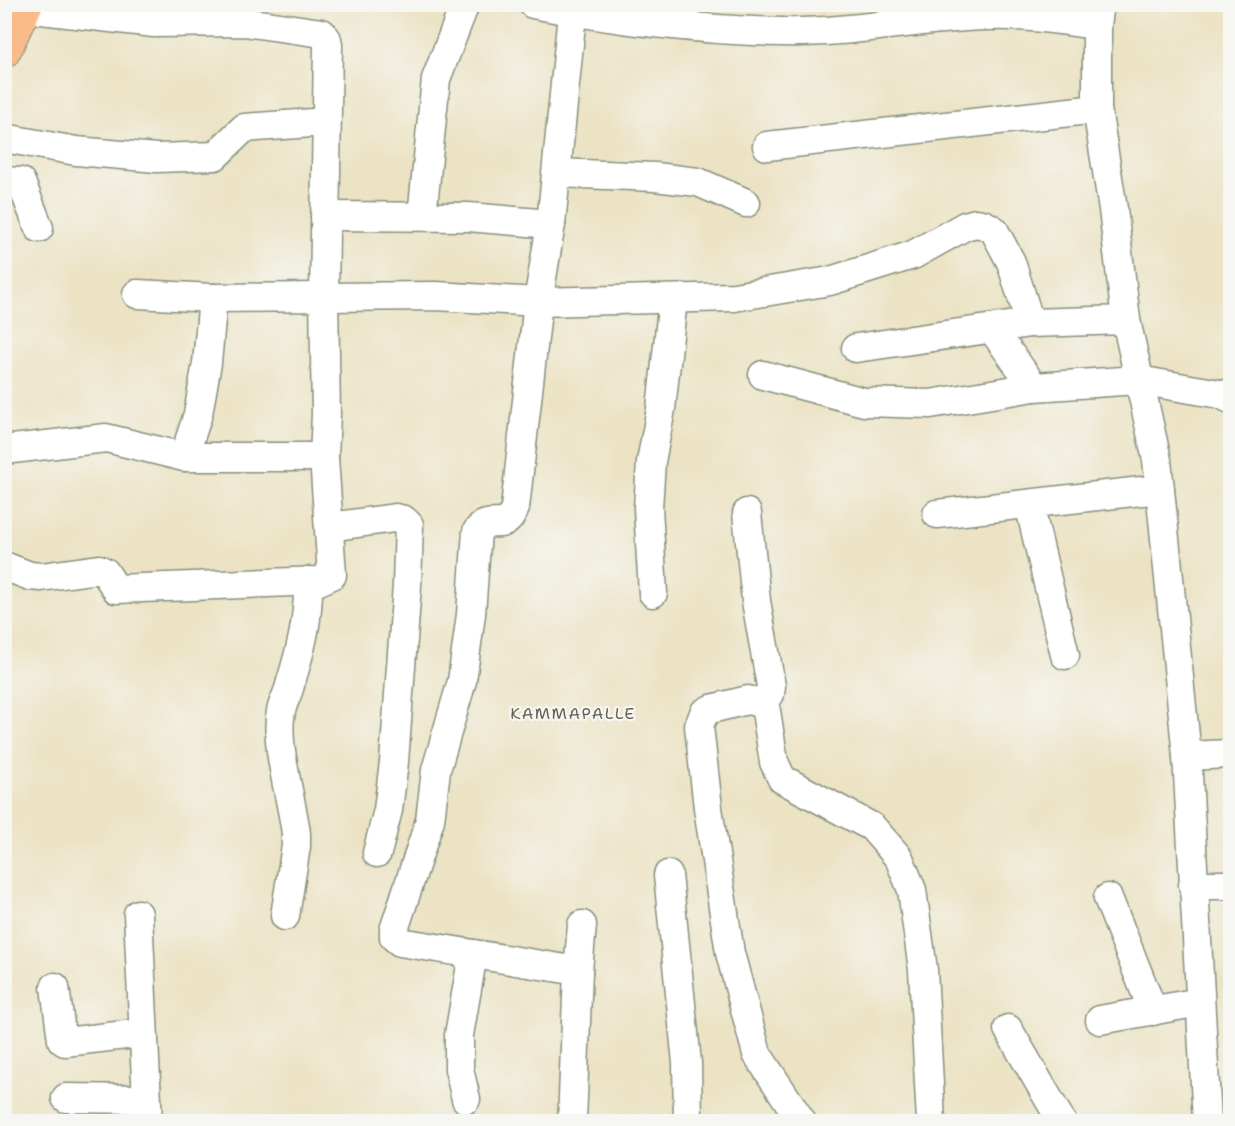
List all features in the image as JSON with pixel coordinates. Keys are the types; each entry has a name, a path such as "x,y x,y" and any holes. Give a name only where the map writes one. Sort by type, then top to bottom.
{"main road":[{"path":"4,51 25,6"}],"street":[{"path":"422,216 436,80 465,4"},
{"path":"533,4 573,8 659,24 781,32 847,30 954,19 1098,15 1097,109 1113,209 1126,320 1157,460 1187,756 1192,885 1200,1002 1215,1104"},
{"path":"4,566 30,576 41,577 99,569 105,572 116,589 319,581 332,575 324,457 327,39 321,33 245,13 154,23 25,6"},
{"path":"573,8 557,173 538,302 515,508 511,519 505,523 487,524 480,526 477,531 471,614 462,681 436,770 430,820 394,930 394,938 400,942 578,971"},
{"path":"767,146 1097,109"},
{"path":"4,138 76,151 157,158 215,156 244,128 326,122"},
{"path":"557,173 655,177 698,182 746,202"},
{"path":"4,181 21,182 39,228"},
{"path":"325,216 468,217 551,224"},
{"path":"136,294 213,298 436,296 538,302 734,297 830,281 913,255 965,226 976,223 994,230 1011,262 1030,323"},
{"path":"184,457 198,414 207,363 213,298"},
{"path":"653,593 648,508 651,462 661,409 673,299"},
{"path":"856,348 1030,323 1126,320"},
{"path":"992,329 1034,387"},
{"path":"763,375 864,402 930,404 1034,387 1138,380 1220,394 1230,399"},
{"path":"4,450 106,438 184,457 324,457"},
{"path":"937,514 1160,489"},
{"path":"1029,504 1065,656"},
{"path":"747,513 756,601 771,686 770,694 762,705"},
{"path":"329,527 394,518 405,520 409,525 394,762 388,810 377,853"},
{"path":"285,916 296,834 282,748 281,711 305,633 309,608 308,581"},
{"path":"802,1122 757,1054 730,953 708,808 699,726 704,713 711,709 748,700 762,705 766,711 774,762 782,779 872,827 898,858 912,890 923,970 931,1122"},
{"path":"1187,756 1230,754"},
{"path":"668,875 687,1063 688,1122"},
{"path":"1192,885 1230,885"},
{"path":"1108,898 1153,1011"},
{"path":"66,1098 147,1110 138,914"},
{"path":"572,1122 582,925"},
{"path":"466,1100 459,1069 459,1035 473,954"},
{"path":"55,987 62,1040 65,1042 143,1033"},
{"path":"1100,1020 1200,1002"},
{"path":"1008,1029 1062,1122"}],"district":[{"name":"KAMMAPALLE","path":"573,713"}]}
